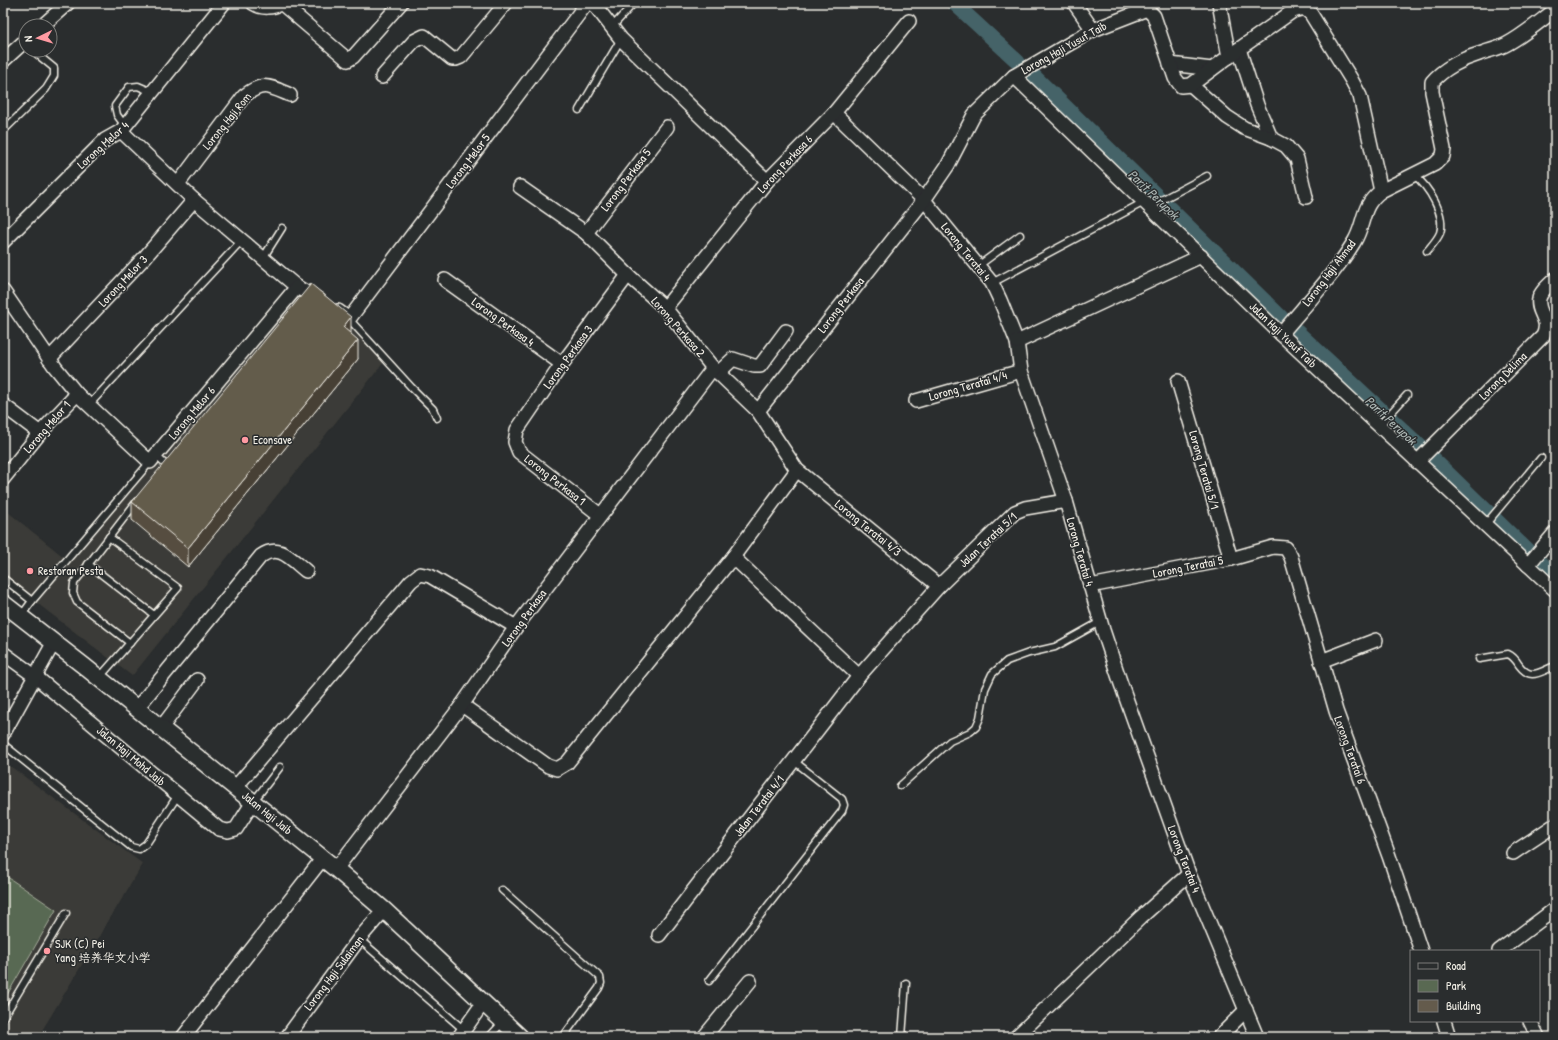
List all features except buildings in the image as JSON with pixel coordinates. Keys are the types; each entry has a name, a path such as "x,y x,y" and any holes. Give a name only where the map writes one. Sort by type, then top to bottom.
{"street":[{"path":"51,18 68,3"},
{"name":"Lorong Melor 4","path":"3,242 105,140 123,129 224,3"},
{"path":"253,3 258,6 267,7 281,3 348,60 353,57 401,3"},
{"path":"382,77 419,37 424,36 452,59 461,57 506,3"},
{"name":"Lorong Melor 5","path":"349,319 587,3"},
{"path":"593,3 621,39 768,181"},
{"path":"1074,3 1093,30"},
{"path":"1218,3 1234,53 1271,138"},
{"path":"1306,197 1297,159 1286,146 1271,138 1244,128 1227,117 1190,85 1293,11 1304,8 1312,14 1360,96 1381,191"},
{"name":"Lorong Haji Yusuf Taib","path":"924,200 948,165 974,115 1014,76 1093,30 1147,9 1154,16 1175,78 1181,86 1190,85"},
{"name":"Lorong Haji Ahmad","path":"1282,334 1331,274 1354,241 1362,224 1366,207 1374,196 1435,164 1443,156 1444,149 1432,92 1432,82 1439,74 1473,56 1496,49 1509,43 1555,10"},
{"name":"Lorong Perkasa 6","path":"665,308 768,181 834,113 909,22"},
{"path":"3,60 18,51"},
{"path":"1170,64 1212,69"},
{"name":"Jalan Haji Yusuf Taib","path":"1014,76 1150,204 1201,256 1282,334 1381,423 1417,462 1487,523 1555,590"},
{"name":"Lorong Haji Rom","path":"178,184 244,96 253,89 262,86 272,87 290,95"},
{"name":"Lorong Teratai 4","path":"834,113 924,200 992,283 1017,342 1021,371 1066,501 1100,622 1189,874 1257,1037"},
{"name":"Lorong Perkasa 5","path":"586,233 667,127"},
{"path":"123,129 194,200 297,287 349,319"},
{"name":"Lorong Perkasa 2","path":"520,187 586,233 628,275 665,308 716,370 758,411 797,470"},
{"name":"Lorong Melor 3","path":"49,359 145,257 194,200"},
{"name":"Lorong Perkasa","path":"758,411 924,200"},
{"path":"1017,342 1201,256"},
{"name":"Lorong Perkasa 3","path":"515,442 517,430 562,364 628,275"},
{"name":"Lorong Delima","path":"1417,462 1543,336 1546,330 1545,320 1540,310 1539,299 1546,288 1555,279"},
{"name":"Lorong Perkasa 4","path":"445,280 562,364"},
{"name":"Lorong Melor 6","path":"158,463 297,287"},
{"path":"3,291 49,359 77,394 158,463"},
{"name":"Lorong Perkasa","path":"336,869 462,705 516,627 600,515 716,370 733,360 754,366 760,366 786,331"},
{"name":"Lorong Teratai 4/4","path":"916,401 1021,371"},
{"name":"Lorong Teratai 5/1","path":"1178,382 1231,559"},
{"name":"Lorong Melor 1","path":"3,479 40,433 77,394"},
{"path":"3,405 40,433"},
{"name":"Lorong Perkasa 1","path":"515,442 519,452 600,515"},
{"path":"462,705 548,766 557,769 567,764 733,557 797,470"},
{"name":"Lorong Teratai 4/3","path":"797,470 939,586"},
{"name":"Jalan Teratai 5/1","path":"859,676 939,586 1015,512 1025,508 1066,501"},
{"path":"1528,565 1555,533"},
{"name":"Lorong Teratai 5","path":"1090,586 1231,559 1273,547 1286,548"},
{"name":"Lorong Teratai 6","path":"1286,548 1291,557 1336,711 1389,856 1421,950"},
{"path":"137,708 261,556 268,551 279,551 306,571"},
{"path":"733,557 859,676"},
{"path":"235,788 411,581 420,574 430,576 516,627"},
{"name":"Jalan Haji Jaib","path":"3,603 137,708 323,858 384,910 518,1036"},
{"path":"1321,661 1376,640"},
{"path":"3,734 54,642"},
{"name":"Jalan Haji Mohd Jaib","path":"3,653 36,676 219,829 228,832 236,829 253,802"},
{"name":"Jalan Teratai 4/1","path":"659,935 859,676"},
{"path":"161,728 197,680"},
{"path":"1513,853 1555,825"},
{"path":"183,1037 323,858"},
{"path":"1016,1037 1141,917 1189,874"},
{"name":"Lorong Haji Sulaiman","path":"287,1037 359,939 384,910"},
{"path":"1500,950 1554,913"},
{"path":"704,1037 750,981"},
{"path":"462,1033 483,1003"},
{"path":"1219,1037 1246,1010"},
{"path":"1444,1022 1449,1037"},
{"path":"1530,1022 1538,1037"}],"lane":[{"path":"612,27 634,3"},
{"path":"579,110 621,39"},
{"path":"3,131 46,89 54,76 54,68 42,58"},
{"path":"123,129 115,106 129,87 138,86 152,92"},
{"path":"1414,174 1431,192 1440,214 1440,231 1436,241 1427,251"},
{"path":"992,283 1150,204 1162,200 1207,176"},
{"path":"263,258 282,228"},
{"path":"978,266 1020,235"},
{"path":"89,405 242,240"},
{"path":"349,319 412,388 434,409 437,418"},
{"path":"1381,423 1407,395"},
{"path":"21,616 32,601 158,463 170,458"},
{"path":"1487,523 1541,458"},
{"path":"130,643 77,602 73,592 74,583 142,495"},
{"path":"99,678 178,588 109,538"},
{"path":"88,564 154,615"},
{"path":"3,578 32,601"},
{"path":"900,786 950,741 970,732 976,727 980,718 985,689 992,674 1007,661 1028,653 1055,647 1100,622"},
{"path":"1479,659 1508,654 1513,656 1523,670 1528,674 1534,674 1555,666"},
{"path":"3,744 132,847 140,849 146,844 178,795"},
{"path":"709,981 842,811 844,805 842,799 794,761"},
{"path":"253,802 280,767"},
{"path":"502,890 600,977 601,983 599,988 563,1037"},
{"path":"3,1018 66,913"},
{"path":"359,939 462,1033"},
{"path":"902,1037 906,982"},
{"path":"489,1037 503,1021"}],"shaded area":[{"path":"299,294 347,324 384,362 132,676 3,577 3,508 70,562"},
{"name":"SJK (C) Pei Yang 培养华文小学","path":"6,763 143,864 38,1037 3,1037 3,764"}],"green space":[{"path":"3,874 56,910 3,1002"}],"waterway":[{"name":"Parit Perupok","path":"954,3 1018,62"},
{"name":"Parit Perupok","path":"1028,70 1281,317"},
{"name":"Parit Perupok","path":"1292,327 1421,447"},
{"name":"Parit Perupok","path":"1431,457 1527,550"},
{"name":"Parit Perupok","path":"1539,561 1555,576"}],"place":[{"name":"Econsave","path":"245,440"},
{"name":"Restoran Pesta","path":"30,571"},
{"name":"SJK (C) Pei Yang 培养华文小学","path":"47,951"}]}
